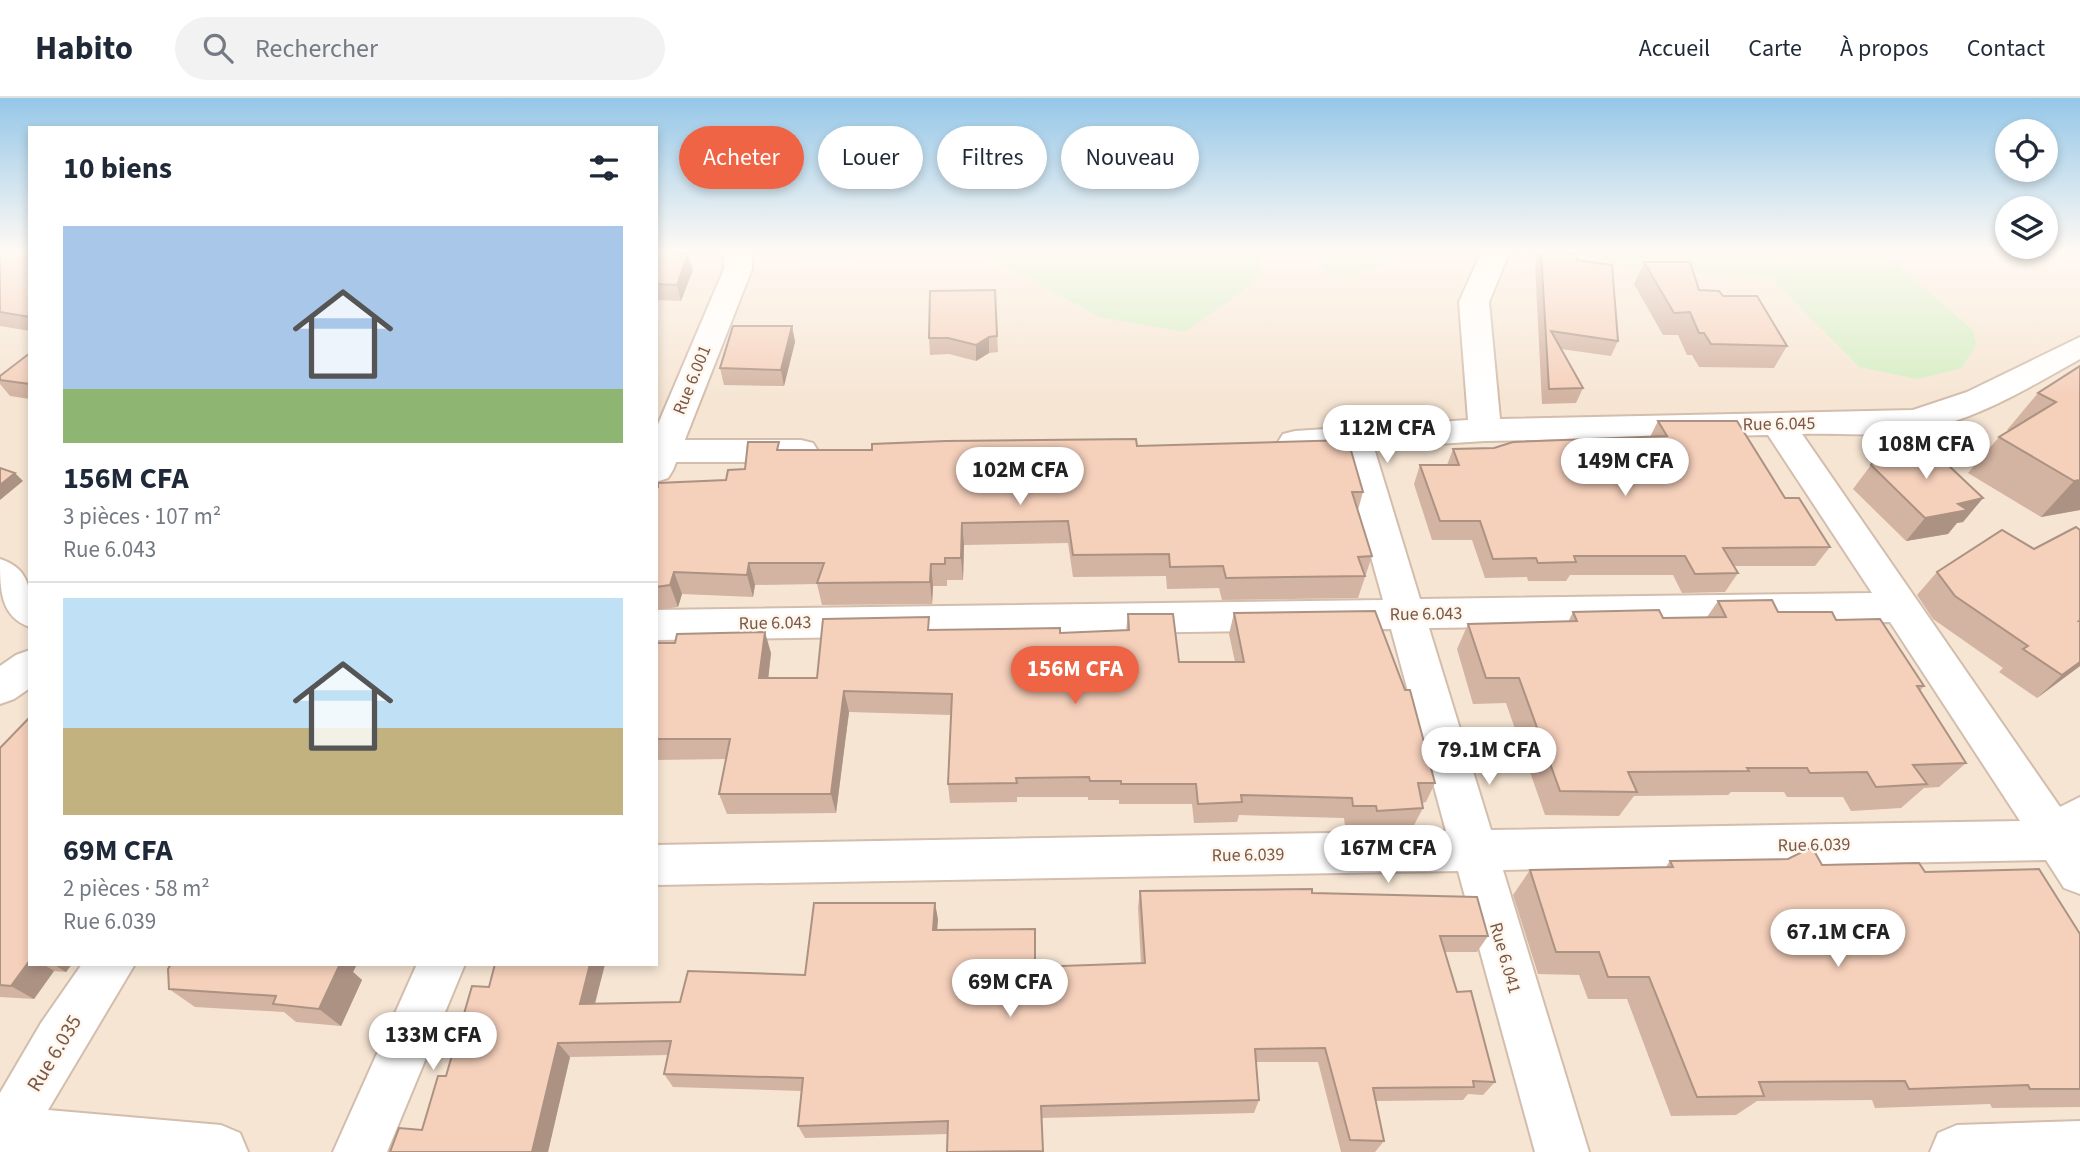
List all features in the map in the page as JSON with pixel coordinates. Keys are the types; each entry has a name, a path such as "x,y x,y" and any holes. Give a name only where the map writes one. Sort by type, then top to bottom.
{"street":[{"name":"Rue 6.001","path":"659,457 725,300"},
{"path":"1475,300 1485,430"},
{"name":"Rue 6.045","path":"1259,444 1485,430 1913,421 1944,414 1977,402 2080,346"},
{"path":"1778,424 1901,607 2073,843"},
{"name":"Rue 6.041","path":"1355,440 1562,1152"},
{"path":"659,457 830,451"},
{"path":"0,573 28,610"},
{"name":"Rue 6.043","path":"658,625 1901,607"},
{"path":"0,688 28,667"},
{"name":"Rue 6.039","path":"658,865 2073,843"},
{"name":"Rue 6.035","path":"3,1138 59,1041 110,966"},
{"path":"360,1152 440,966"},
{"path":"3,1138 221,1152"},
{"path":"1957,1152 2080,1148"}],"shaded area":[{"path":"0,300 28,300 28,966 658,966 658,300 1068,300 1099,317 1158,300 1793,300 1859,367 1974,331 1939,300 2080,300 2080,1152 0,1152"}],"green space":[{"path":"1068,300 1230,300 1184,332 1099,317"},
{"path":"1793,300 1939,300 1974,331 1976,345 1962,368 1918,379 1859,367"}],"building":[{"path":"0,300 28,300 28,317 0,312"},
{"path":"930,300 995,300 997,336 989,337 976,345 948,338 929,338"},
{"path":"1544,300 1615,300 1618,341 1551,331 1583,388 1549,389"},
{"path":"1666,300 1760,300 1787,346 1711,344 1704,333 1699,333 1690,312 1674,313"},
{"path":"733,326 792,326 781,370 720,368"},
{"path":"28,355 28,384 0,380 0,376"},
{"path":"2080,366 2080,480 2074,481 1999,437 2056,402 2038,393"},
{"path":"1658,421 1737,421 1785,498 1799,498 1830,547 1723,548 1738,573 1695,574 1685,556 1574,556 1576,562 1538,563 1536,558 1493,559 1480,521 1440,521 1420,465 1459,465 1453,449 1494,448 1513,442 1667,436"},
{"path":"1136,439 1137,446 1348,440 1363,492 1352,492 1372,556 1358,557 1365,576 1226,578 1223,566 1170,567 1169,554 1073,555 1068,521 962,523 961,558 945,558 945,564 931,564 930,582 817,583 824,563 749,563 747,575 674,572 670,585 658,587 658,483 726,480 728,470 745,469 748,442 779,442 777,450 872,450 872,444"},
{"path":"1912,443 1931,449 1983,498 1958,504 1968,510 1925,518 1871,465 1877,457 1888,464 1894,446"},
{"path":"0,468 15,473 0,485"},
{"path":"2076,527 2080,530 2080,662 2062,675 2023,649 2028,646 1955,596 1937,572 2002,530 2034,549"},
{"path":"1772,600 1778,612 1832,612 1836,620 1880,619 1924,686 1917,686 1966,763 1913,765 1927,784 1876,787 1867,772 1810,773 1807,768 1747,768 1749,771 1628,772 1637,792 1560,791 1519,678 1486,678 1468,624 1577,621 1573,612 1659,610 1663,618 1726,617 1718,601"},
{"path":"1375,611 1405,690 1410,690 1435,783 1418,783 1423,808 1377,811 1376,806 1353,806 1352,798 1241,795 1242,802 1198,804 1196,784 1121,784 1121,781 1090,781 1089,777 1016,778 1017,783 948,784 952,694 844,691 831,794 719,794 730,739 658,739 658,643 675,643 677,634 765,632 759,678 817,678 823,619 929,617 928,630 1060,628 1060,633 1129,630 1128,614 1173,614 1179,662 1244,662 1234,613"},
{"path":"28,719 28,963 11,986 0,985 0,748"},
{"path":"1812,847 1822,865 1919,863 1925,872 2039,869 2080,934 2080,1089 2030,1089 2028,1085 1909,1089 1905,1081 1759,1082 1764,1096 1697,1097 1649,977 1608,977 1599,952 1556,952 1530,870 1673,867 1670,861 1788,859"},
{"path":"1312,889 1312,893 1477,897 1488,936 1440,936 1457,992 1471,991 1495,1082 1473,1081 1474,1087 1373,1088 1384,1141 1350,1140 1325,1048 1255,1049 1259,1100 1041,1106 1043,1151 947,1152 948,1121 798,1126 803,1078 664,1074 671,1041 558,1043 532,1152 390,1152 399,1128 422,1130 438,1076 446,1076 472,986 489,987 494,966 590,966 580,1004 680,1002 688,971 805,975 814,903 935,903 933,930 1035,929 1035,967 1145,963 1140,891"},
{"path":"170,966 339,966 319,1009 273,1004 276,996 169,989"}]}
